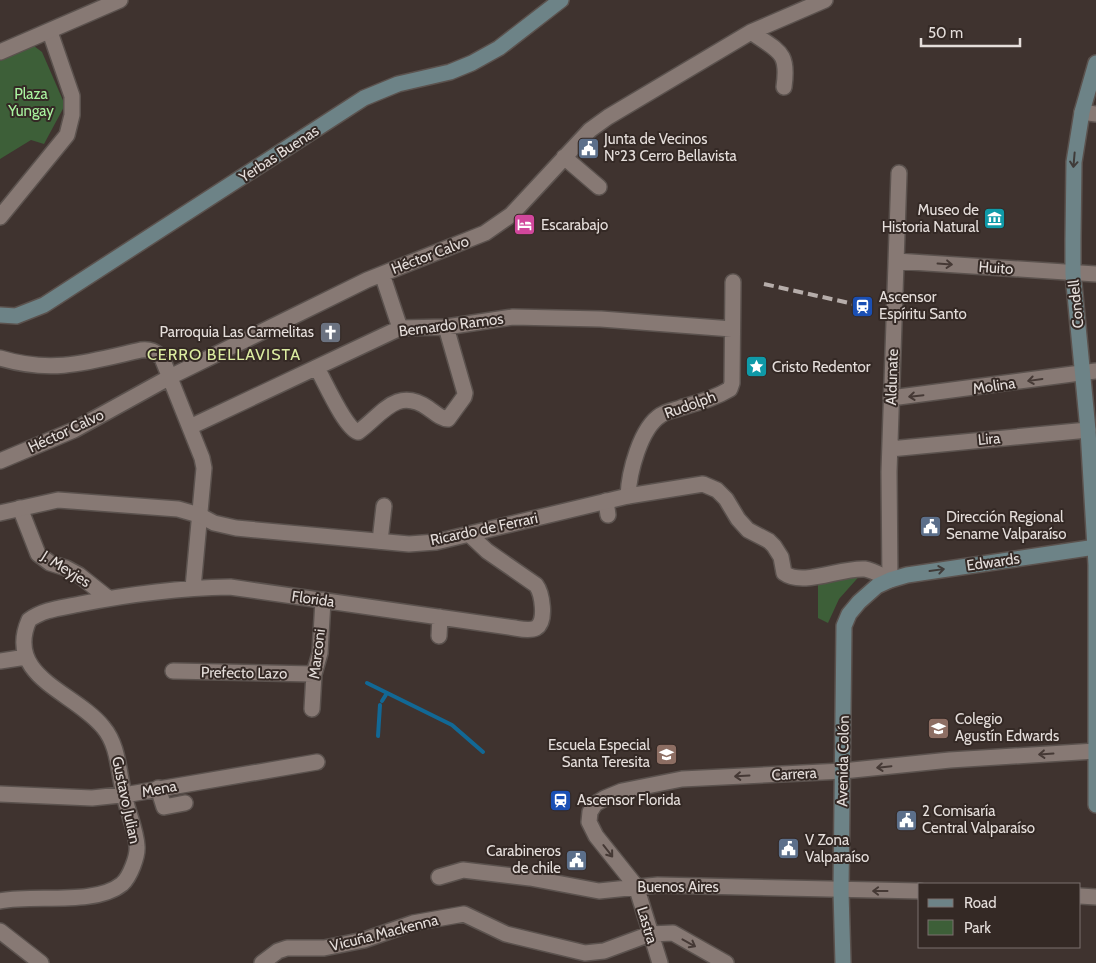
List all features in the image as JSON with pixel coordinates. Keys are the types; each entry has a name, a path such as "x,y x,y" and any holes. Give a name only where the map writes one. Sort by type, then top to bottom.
{"main road":[{"name":"Yerbas Buenas","path":"0,315 16,316 44,305 364,98 398,84 450,72 472,63 506,43 561,0"},
{"name":"Condell","path":"1096,63 1089,113 1074,162 1073,274 1089,372 1088,430 1096,547 1096,805"},
{"name":"Edwards","path":"890,580 907,575 1096,547"},
{"name":"Avenida Colón","path":"843,963 841,891 844,626 859,602 877,586 890,580"}],"street":[{"path":"0,52 50,32 120,0"},
{"name":"Héctor Calvo","path":"0,461 74,430 170,377 382,274 474,238 501,224 590,130 608,117 751,32 825,0"},
{"path":"0,217 66,135 72,115 72,96 50,32"},
{"path":"751,32 779,52 785,59 784,87"},
{"path":"564,157 600,187"},
{"name":"Aldunate","path":"890,580 891,398 899,174"},
{"name":"Huito","path":"896,261 1096,274"},
{"path":"382,274 400,328"},
{"name":"Rudolph","path":"628,496 632,470 642,441 653,421 662,414 710,399 730,389 732,383 733,282"},
{"name":"Bernardo Ramos","path":"190,426 400,328 446,327 513,317 601,319 732,329"},
{"path":"317,368 342,416 353,431 358,432 379,411 403,400 422,404 444,419 448,419 465,393 446,327"},
{"path":"0,358 32,366 45,367 93,362 148,350 157,353 162,358 190,426 204,468 193,588"},
{"name":"Molina","path":"891,398 1089,372"},
{"name":"Lira","path":"890,449 1088,430"},
{"name":"Ricardo de Ferrari","path":"0,513 58,500 178,509 199,515 214,523 236,528 408,544 470,535 607,508 628,496 703,484 717,490 726,499 738,519 748,530 769,541 774,546 781,557 784,573 790,577 820,576 867,569 890,580"},
{"path":"380,541 384,506"},
{"name":"J. Meyjes","path":"20,508 38,554 50,563 79,575 108,598"},
{"name":"Florida","path":"26,657 23,632 28,620 44,612 108,598 193,588 230,586 530,630 539,625 543,599 536,585 500,561 470,535"},
{"name":"Marconi","path":"312,709 314,674 320,653 322,600"},
{"path":"439,636 440,617"},
{"path":"0,661 26,657"},
{"name":"Gustavo Julian","path":"0,900 78,897 106,892 123,884 130,872 137,847 124,794 117,754 111,739 88,711 61,694 36,673 26,657"},
{"name":"Prefecto Lazo","path":"173,671 314,674"},
{"name":"Carrera","path":"590,812 595,804 622,791 682,779 843,772 950,760 1095,751"},
{"name":"Mena","path":"0,794 92,798 317,762"},
{"path":"158,788 164,808 185,803"},
{"name":"Lastra","path":"590,812 589,822 596,836 636,886 660,963"},
{"name":"Buenos Aires","path":"439,877 463,870 530,878 599,891 636,886 918,891"},
{"path":"1081,896 1096,897"},
{"name":"Vicuña Mackenna","path":"262,963 278,951 287,948 324,948 364,940 413,923 464,914 506,934 585,953 604,951 650,934"},
{"path":"0,931 41,963"},
{"path":"650,934 672,933 726,963"}],"green space":[{"name":"Plaza Yungay","path":"30,43 42,52 65,105 44,144 31,140 0,159 0,56"},
{"path":"863,572 839,599 828,623 818,618 818,581"}],"waterway":[{"path":"367,683 452,725 483,752"},
{"path":"382,701 387,693"},
{"path":"378,736 380,705"}],"railway":[{"path":"764,284 863,306"}],"place":[{"name":"Junta de Vecinos Nº23 Cerro Bellavista","path":"588,148"},
{"name":"Museo de Historia Natural","path":"995,219"},
{"name":"Escarabajo","path":"525,225"},
{"name":"Ascensor Espíritu Santo","path":"863,306"},
{"name":"Parroquia Las Carmelitas","path":"330,332"},
{"name":"Cristo Redentor","path":"756,367"},
{"name":"Dirección Regional Sename Valparaíso","path":"930,526"},
{"name":"Colegio Agustín Edwards","path":"939,728"},
{"name":"Escuela Especial Santa Teresita","path":"666,754"},
{"name":"Ascensor Florida","path":"561,800"},
{"name":"2 Comisaría Central Valparaíso","path":"906,820"},
{"name":"V Zona Valparaíso","path":"789,849"},
{"name":"Carabineros de chile","path":"577,860"}],"district":[{"name":"CERRO BELLAVISTA","path":"224,354"}]}
